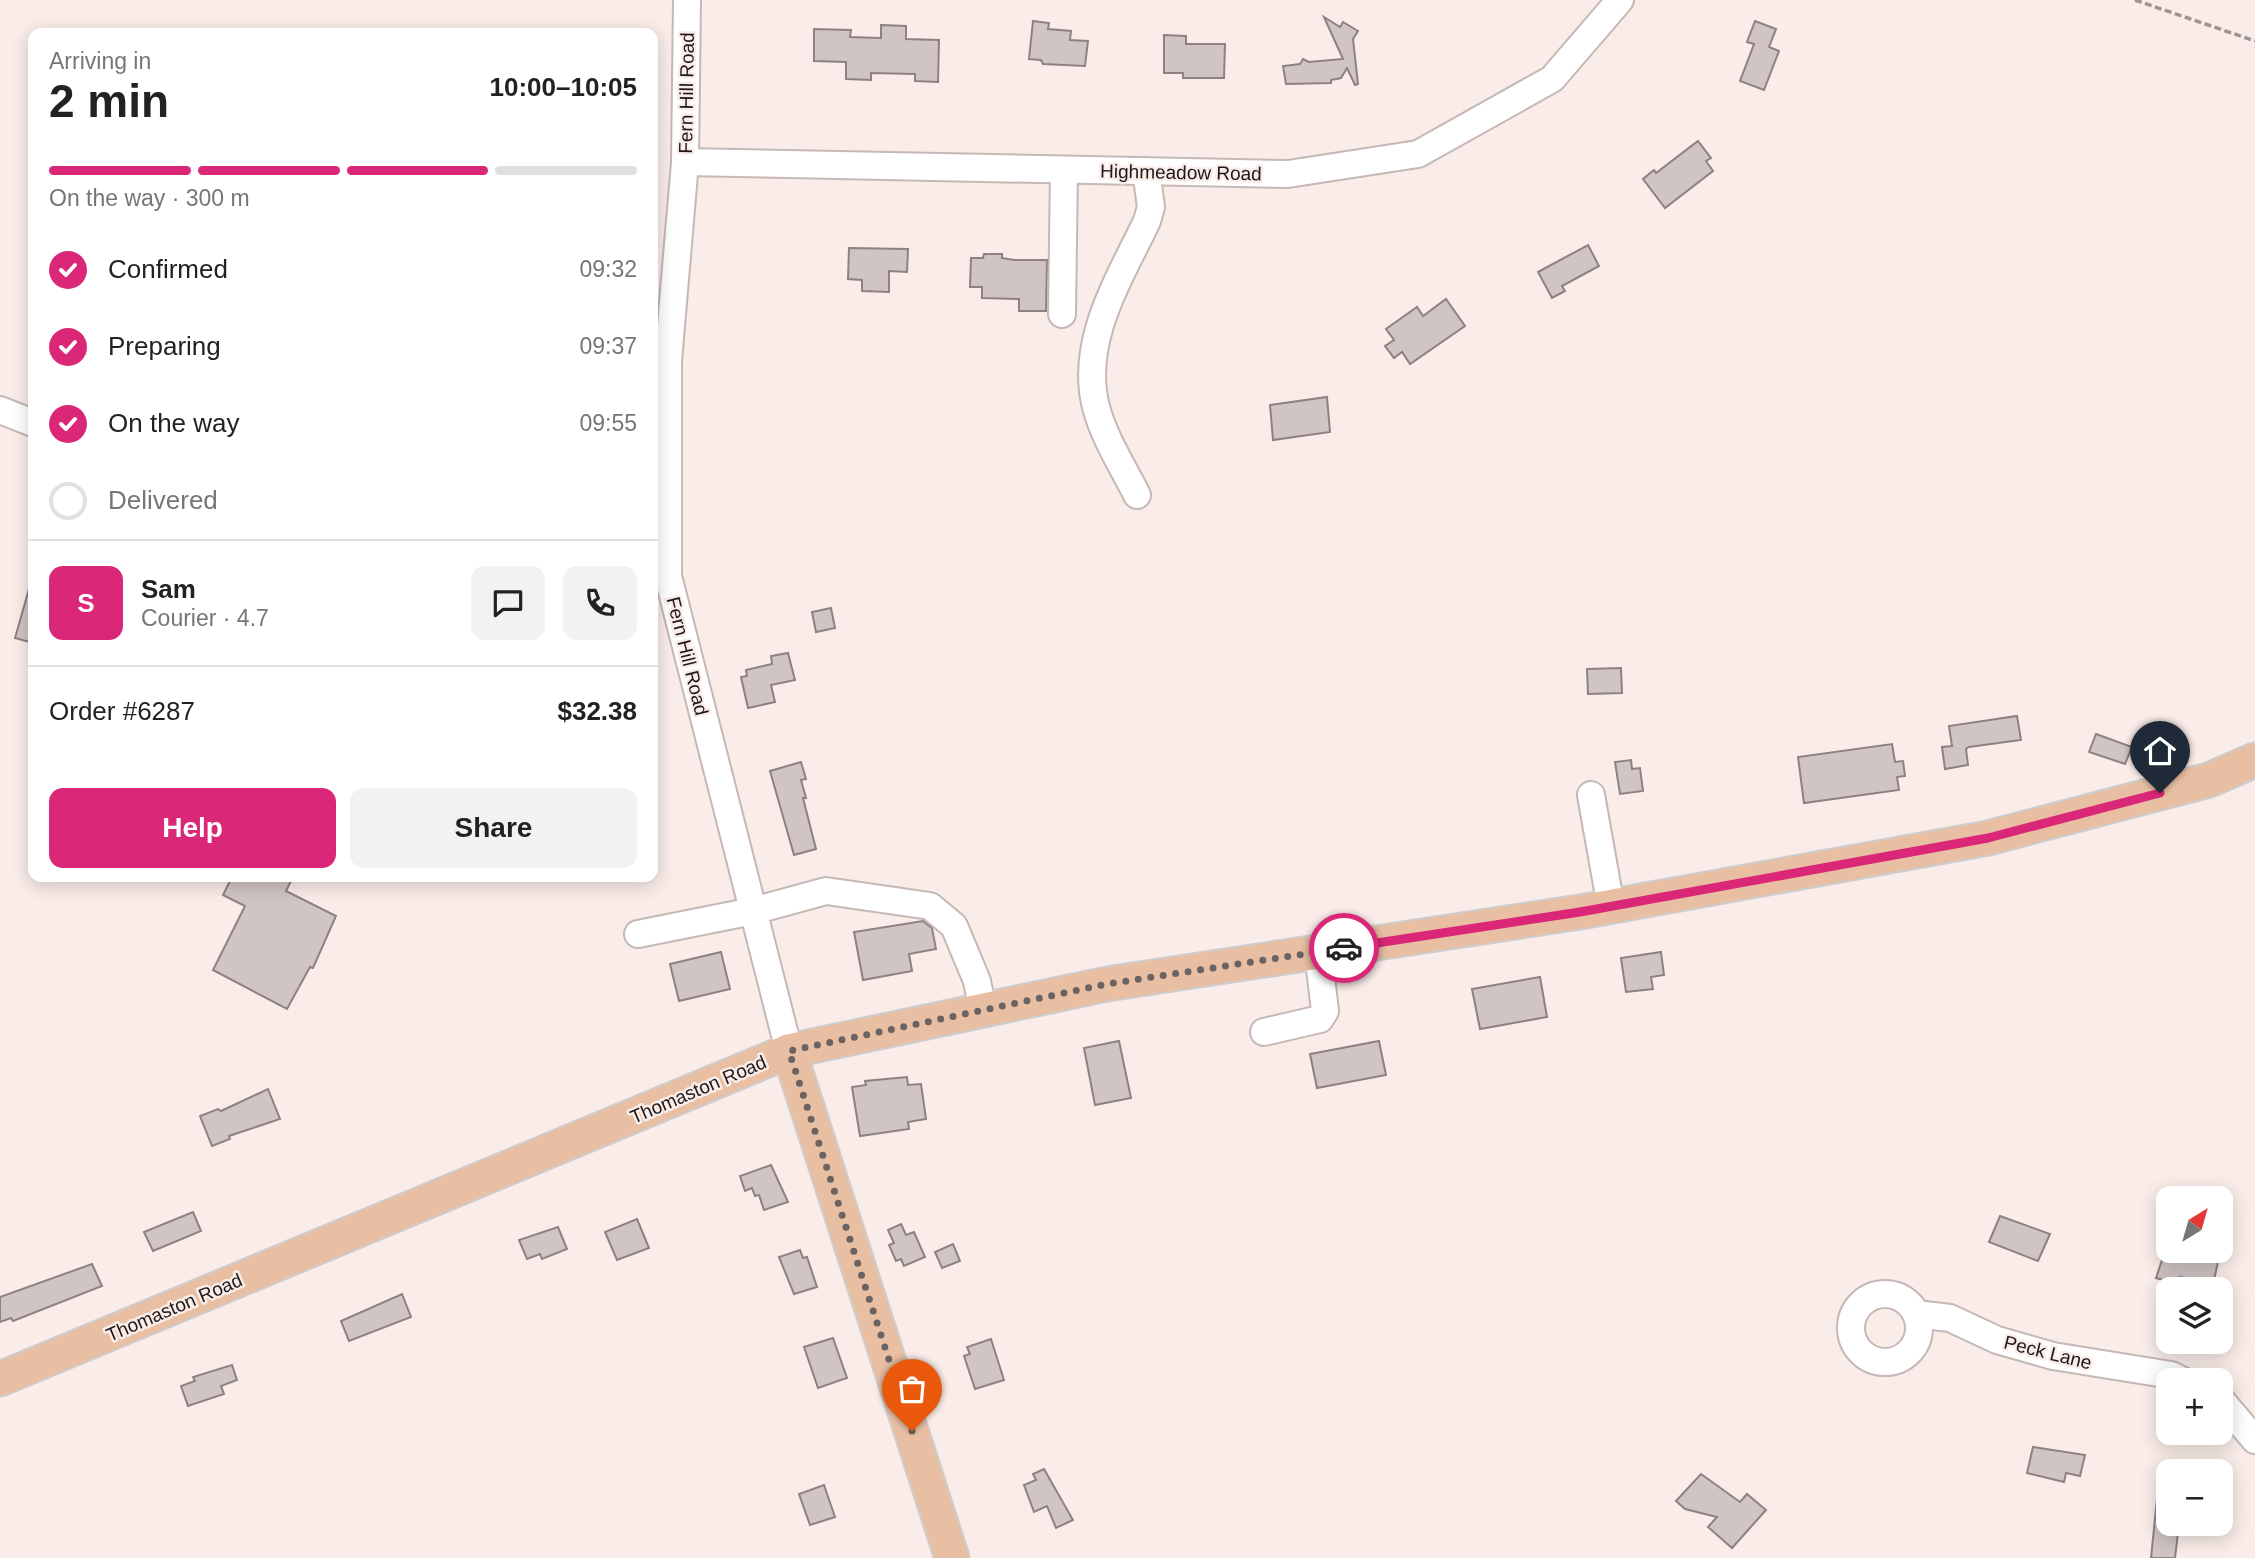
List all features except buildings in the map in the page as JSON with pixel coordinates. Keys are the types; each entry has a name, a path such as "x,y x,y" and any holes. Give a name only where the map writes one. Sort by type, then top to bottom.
{"main road":[{"name":"Thomaston Road","path":"0,1380 789,1051 1107,984 1611,906 1988,838 2209,780 2255,760"},
{"path":"789,1051 952,1558"}],"street":[{"name":"Fern Hill Road","path":"687,0 685,162 660,360 660,574 789,1051"},
{"name":"Highmeadow Road","path":"685,162 1288,174 1418,154 1552,79 1620,0"},
{"path":"1062,314 1063,170"},
{"path":"1137,495 1097,410 1091,369 1109,299 1151,208 1146,171"},
{"path":"0,410 28,420"},
{"path":"1591,795 1611,906"},
{"path":"638,934 753,911 826,891 930,906 954,926 977,981 983,1010"},
{"path":"1264,1032 1320,1019 1325,1011 1318,952"},
{"name":"Peck Lane","path":"1916,1314 1950,1318 1997,1340 2053,1356 2156,1373"},
{"path":"2233,1414 2255,1440"}],"path":[{"path":"2135,0 2255,41"}],"way so far":[{"path":"912,1431 789,1051 1107,984 1344,948"}],"route":[{"path":"1344,948 1580,912 1988,838 2160,793"}]}
